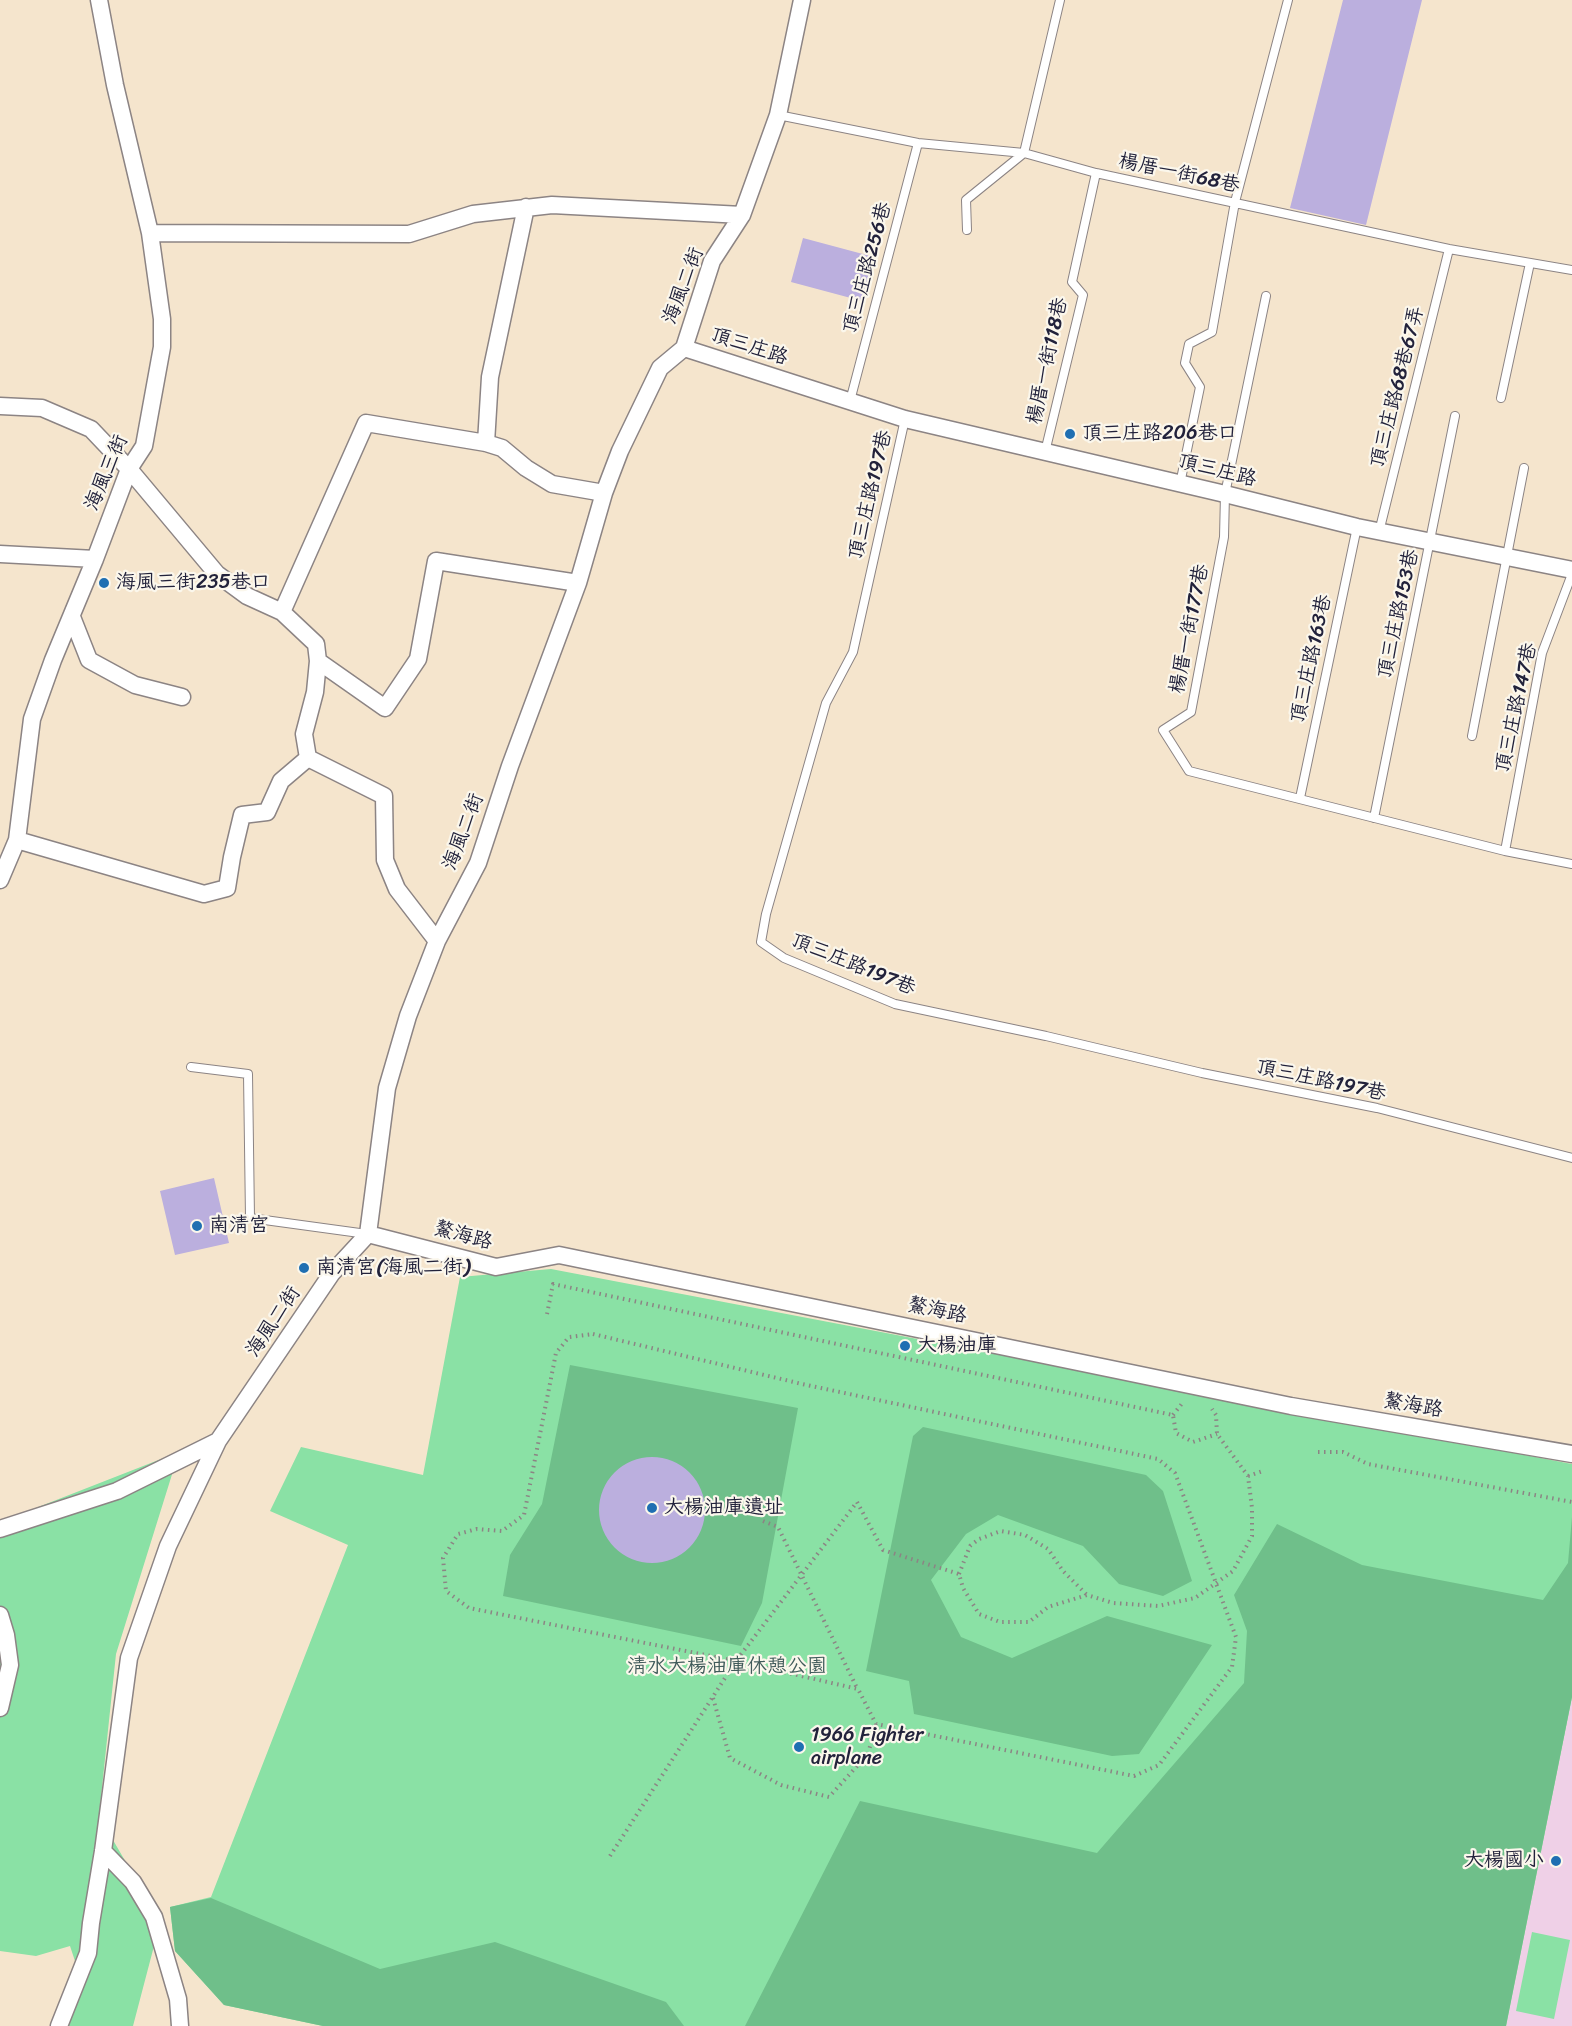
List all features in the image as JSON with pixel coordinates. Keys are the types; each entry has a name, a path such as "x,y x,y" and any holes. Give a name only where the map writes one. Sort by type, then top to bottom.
{"street":[{"name":"海風三街","path":"0,879 17,840 32,719 129,469 144,446 162,347 162,319 150,233 115,85 99,0"},
{"name":"海風二街","path":"0,1529 117,1491 218,1441 332,1274 368,1234 387,1088 408,1016 437,941 478,862 510,766 578,583 604,493 620,451 660,368 684,348 712,261 742,216 778,115 802,0"},
{"path":"150,233 409,234 473,214 552,205 742,216"},
{"path":"486,443 490,377 526,207"},
{"name":"頂三庄路","path":"684,348 905,419 1357,527 1572,572"},
{"path":"0,406 42,408 91,429 129,469 217,574 247,596 282,612 316,644 318,661 315,692 304,734 308,758"},
{"path":"282,612 366,423 486,443 502,448 526,468 552,484 604,493"},
{"path":"0,554 95,559"},
{"path":"318,661 385,708 418,659 436,561 578,583"},
{"path":"72,617 89,660 135,685 182,697"},
{"path":"308,758 384,796 385,860 397,889 437,941"},
{"path":"17,840 204,894 227,888 242,815 267,812 281,781 308,758"},
{"name":"鰲海路","path":"368,1234 496,1267 559,1255 1291,1406 1572,1454"},
{"path":"59,2026 88,1953 90,1923 103,1851 129,1658 168,1546 218,1441"},
{"path":"0,1615 6,1635 10,1665 0,1708"},
{"path":"103,1851 133,1881 154,1917 178,1999 180,2026"}],"lane":[{"path":"967,230 966,200 1024,153 1060,0"},
{"path":"1180,484 1200,387 1185,363 1189,344 1212,332 1235,202 1288,0"},
{"name":"楊厝一街68巷","path":"778,115 918,143 1024,153 1096,173 1449,249 1572,270"},
{"name":"頂三庄路256巷","path":"850,402 918,143"},
{"name":"楊厝一街118巷","path":"1045,452 1083,295 1072,282 1096,173"},
{"name":"頂三庄路68巷67弄","path":"1379,532 1449,249"},
{"path":"1501,398 1530,263"},
{"name":"楊厝一街177巷","path":"1266,297 1225,494 1224,537 1191,712 1163,730 1189,771 1505,851 1572,864"},
{"name":"頂三庄路153巷","path":"1374,818 1455,416"},
{"name":"頂三庄路197巷","path":"905,419 853,652 826,703 766,914 761,942 784,958 895,1004 1046,1036 1202,1073 1377,1108 1572,1158"},
{"path":"1472,736 1524,468"},
{"name":"頂三庄路163巷","path":"1300,798 1357,527"},
{"name":"頂三庄路147巷","path":"1505,851 1542,653 1572,572"},
{"path":"191,1067 248,1074 250,1218 368,1234"}],"path":[{"path":"547,1314 553,1284 1173,1415"},
{"path":"858,1689 736,1661 469,1608 446,1592 443,1558 458,1534 477,1529 501,1531 524,1515 556,1353 569,1337 592,1334 802,1384 1158,1459 1175,1473 1236,1637 1232,1667 1159,1765 1134,1776 876,1724"},
{"path":"1186,1398 1173,1415 1176,1433 1193,1442 1217,1434"},
{"path":"1087,1595 1048,1607 1029,1622 1000,1622 979,1614 963,1588 959,1574 970,1546 979,1539 1001,1531 1025,1535 1048,1549 1063,1571 1087,1595 1113,1603 1158,1606 1195,1598 1233,1571 1252,1536 1252,1508 1248,1476 1217,1434 1216,1415 1208,1401"},
{"path":"1318,1452 1343,1452 1368,1464 1572,1502"},
{"path":"1248,1476 1263,1471"},
{"path":"610,1856 736,1661 857,1502 883,1550 959,1574"},
{"path":"713,1697 730,1758 781,1785 830,1797 868,1754 876,1724 778,1527 763,1521"}],"shaded area":[{"name":"大楊國小","path":"1572,1697 1572,2026 1506,2026"}],"green space":[{"name":"清水大楊油庫休憩公園","path":"551,1269 1572,1464 1572,1697 1506,2026 323,2026 224,2005 175,1951 170,1907 211,1897 348,1545 270,1511 301,1447 423,1475 460,1277"},
{"path":"570,1365 798,1408 762,1603 741,1646 503,1596 510,1555 542,1504"},
{"path":"923,1427 1146,1475 1163,1491 1192,1581 1163,1596 1119,1584 1083,1546 998,1515 966,1534 931,1580 961,1637 1012,1658 1107,1616 1212,1645 1139,1754 1112,1756 914,1714 909,1681 866,1671 913,1436"},
{"path":"179,1452 116,1654 99,1816 138,1883 154,1946 133,2026 66,2026 83,1985 70,1946 36,1956 0,1951 0,1522"},
{"path":"1572,1517 1572,1697 1506,2026 745,2026 860,1801 1097,1853 1244,1683 1247,1631 1234,1595 1277,1524 1362,1565 1543,1600 1568,1563"},
{"path":"211,1898 380,1969 495,1942 666,2002 684,2026 323,2026 224,2005 175,1951 170,1907"},
{"path":"1532,1932 1570,1940 1554,2019 1516,2011"}],"building":[{"path":"1343,0 1422,0 1366,225 1290,208"},
{"path":"803,238 874,257 862,301 791,282"},
{"name":"南清宮","path":"214,1178 229,1243 175,1255 160,1191"},
{"name":"大楊油庫遺址","path":"652,1457 672,1461 689,1473 701,1490 705,1510 701,1530 689,1547 672,1559 652,1563 632,1559 615,1547 603,1530 599,1510 603,1490 615,1473 632,1461"}],"place":[{"name":"頂三庄路206巷口","path":"1070,434"},
{"name":"海風三街235巷口","path":"104,583"},
{"name":"南清宮","path":"197,1226"},
{"name":"南清宮(海風二街)","path":"304,1268"},
{"name":"大楊油庫","path":"905,1346"},
{"name":"大楊油庫遺址","path":"652,1508"},
{"name":"1966 Fighter airplane","path":"799,1747"},
{"name":"大楊國小","path":"1556,1861"}]}
